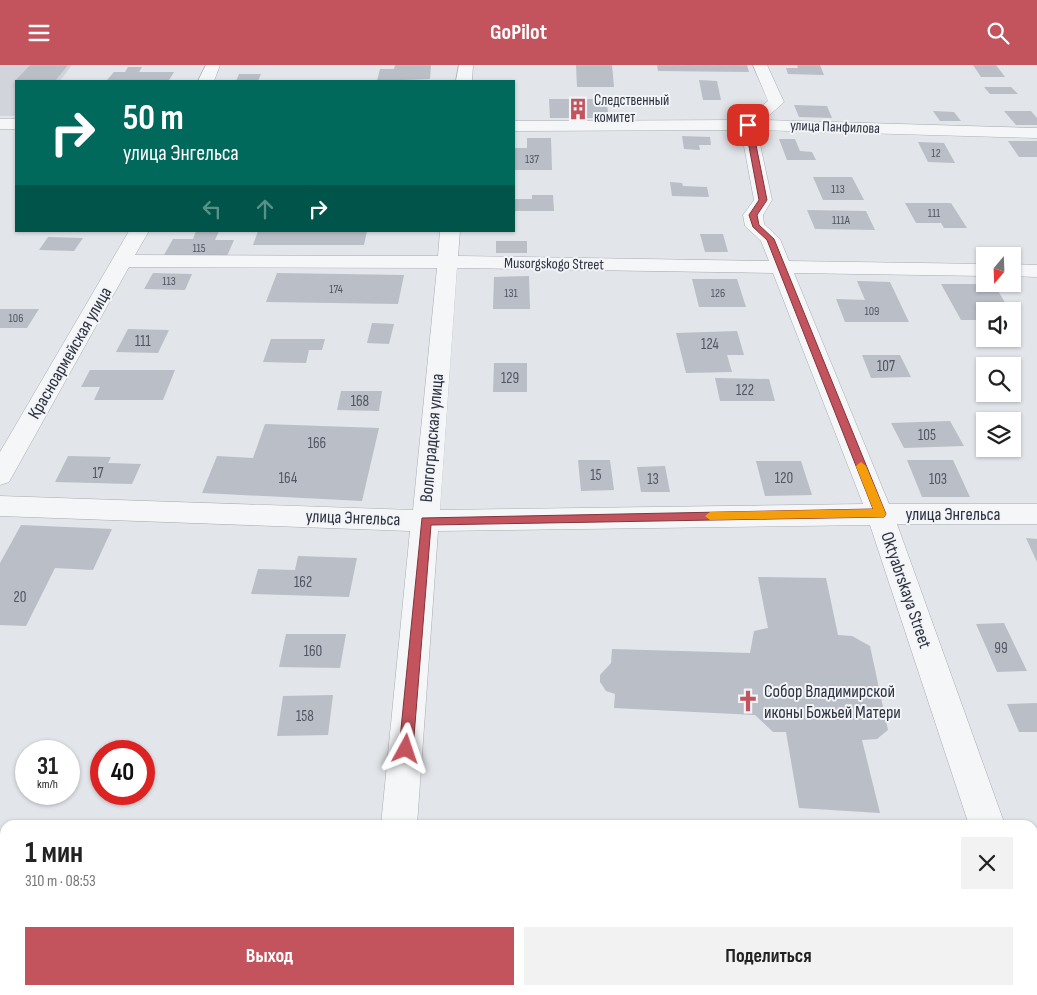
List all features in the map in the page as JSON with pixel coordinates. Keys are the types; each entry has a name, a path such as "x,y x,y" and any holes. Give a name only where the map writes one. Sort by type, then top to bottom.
{"street":[{"path":"206,80 214,65"},
{"path":"464,80 466,65"},
{"path":"748,125 776,102 760,65"},
{"path":"0,124 15,124"},
{"name":"улица Панфилова","path":"515,126 748,125 1037,133"},
{"name":"Oktyabrskaya Street","path":"748,125 763,200 753,215 755,226 770,239 880,514 985,820"},
{"name":"Красноармейская улица","path":"0,475 138,232"},
{"name":"Волгоградская улица","path":"399,820 450,232"},
{"name":"Musorgskogo Street","path":"122,261 976,270"},
{"path":"1021,270 1037,271"},
{"name":"улица Энгельса","path":"0,506 426,521 880,514 1037,514"}],"shaded area":[{"path":"0,65 72,65 61,80 15,80 15,116 0,116"}],"building":[{"path":"30,65 68,65 56,80 16,80"},
{"path":"395,65 431,65 430,79 377,80 380,69 394,69"},
{"path":"576,65 612,65 614,87 577,87"},
{"path":"657,65 747,65 749,72 658,71"},
{"path":"797,65 820,65 824,75 788,74 786,68 798,68"},
{"path":"973,65 996,65 1005,77 981,77"},
{"path":"128,67 142,67 139,72 174,72 169,80 107,80 114,72 125,72"},
{"path":"239,74 261,74 258,80 236,80"},
{"path":"699,80 717,81 721,100 703,100"},
{"path":"984,87 1011,87 1018,94 990,94"},
{"name":"Следственный комитет","path":"549,99 606,99 609,118 550,118"},
{"path":"794,105 827,106 832,118 799,117"},
{"path":"933,111 954,112 961,121 940,121"},
{"path":"1004,111 1031,111 1037,118 1037,125 1016,125"},
{"path":"682,136 710,137 711,145 699,145 700,150 684,149"},
{"path":"527,138 551,138 552,170 515,170 515,148 527,148"},
{"path":"779,139 795,139 800,151 812,152 816,160 787,160"},
{"path":"1008,141 1037,141 1037,157 1019,157"},
{"path":"918,142 944,143 955,163 928,162"},
{"path":"813,177 852,177 864,200 823,200"},
{"path":"670,182 682,183 683,186 707,187 709,197 672,196"},
{"path":"532,195 553,195 554,211 515,211 515,199 532,199"},
{"path":"905,203 951,203 967,228 944,228 941,223 916,223"},
{"path":"807,210 866,211 875,230 815,229"},
{"path":"196,232 219,232 215,240 234,240 227,256 164,255 173,239 193,239"},
{"path":"258,232 367,232 364,245 253,245"},
{"path":"700,234 723,234 728,252 705,252"},
{"path":"48,237 83,238 74,251 39,250"},
{"path":"496,241 527,241 527,253 496,253"},
{"path":"153,273 192,274 185,290 144,289"},
{"path":"277,273 404,275 398,304 266,302"},
{"path":"529,276 530,309 493,309 494,277"},
{"path":"692,279 737,279 746,307 699,307"},
{"path":"857,281 890,282 909,322 845,322 836,299 865,300"},
{"path":"941,284 976,284 976,293 999,293 1005,302 976,302 976,320 961,320"},
{"path":"0,309 39,309 27,328 0,328"},
{"path":"372,323 394,324 389,344 367,343"},
{"path":"128,329 169,330 158,353 116,352"},
{"path":"737,331 744,355 727,355 732,372 686,373 676,333"},
{"path":"271,339 325,339 322,350 309,350 306,363 263,362"},
{"path":"862,355 900,355 911,377 871,378"},
{"path":"494,363 527,363 527,392 493,392"},
{"path":"90,370 175,370 163,400 94,400 100,387 81,387"},
{"path":"715,378 769,379 775,401 720,401"},
{"path":"341,391 382,391 379,411 337,410"},
{"path":"950,421 964,446 904,448 891,423"},
{"path":"265,424 379,428 362,501 202,493 217,456 253,458"},
{"path":"68,456 111,457 108,463 141,464 132,484 55,482"},
{"path":"578,460 610,460 614,490 581,491"},
{"path":"907,460 953,460 970,497 922,497"},
{"path":"756,461 801,461 812,495 765,496"},
{"path":"665,466 670,492 641,492 637,467"},
{"path":"21,525 112,529 93,570 55,568 26,626 0,625 0,563"},
{"path":"1026,538 1037,539 1037,562"},
{"path":"298,556 357,558 349,597 251,594 258,569 295,570"},
{"name":"Собор Владимирской иконы Божьей Матери","path":"758,577 826,578 838,635 852,636 870,646 888,730 877,739 862,740 880,813 799,808 786,732 773,732 755,715 614,708 615,694 606,691 600,682 600,675 611,663 612,649 750,653 754,631 768,628"},
{"path":"1004,623 1027,671 997,672 976,624"},
{"path":"286,634 346,634 340,668 279,667"},
{"path":"333,695 328,735 277,736 283,696"},
{"path":"1037,703 1037,732 1019,732 1007,704"}],"slow traffic":[{"path":"710,516 880,514 861,466"}],"place":[{"name":"Следственный комитет","path":"578,109"},
{"name":"Собор Владимирской иконы Божьей Матери","path":"748,701"}],"route":[{"path":"406,749 426,521 512,518 880,514 776,252 770,239 755,226 753,215 763,200 748,125"}]}
